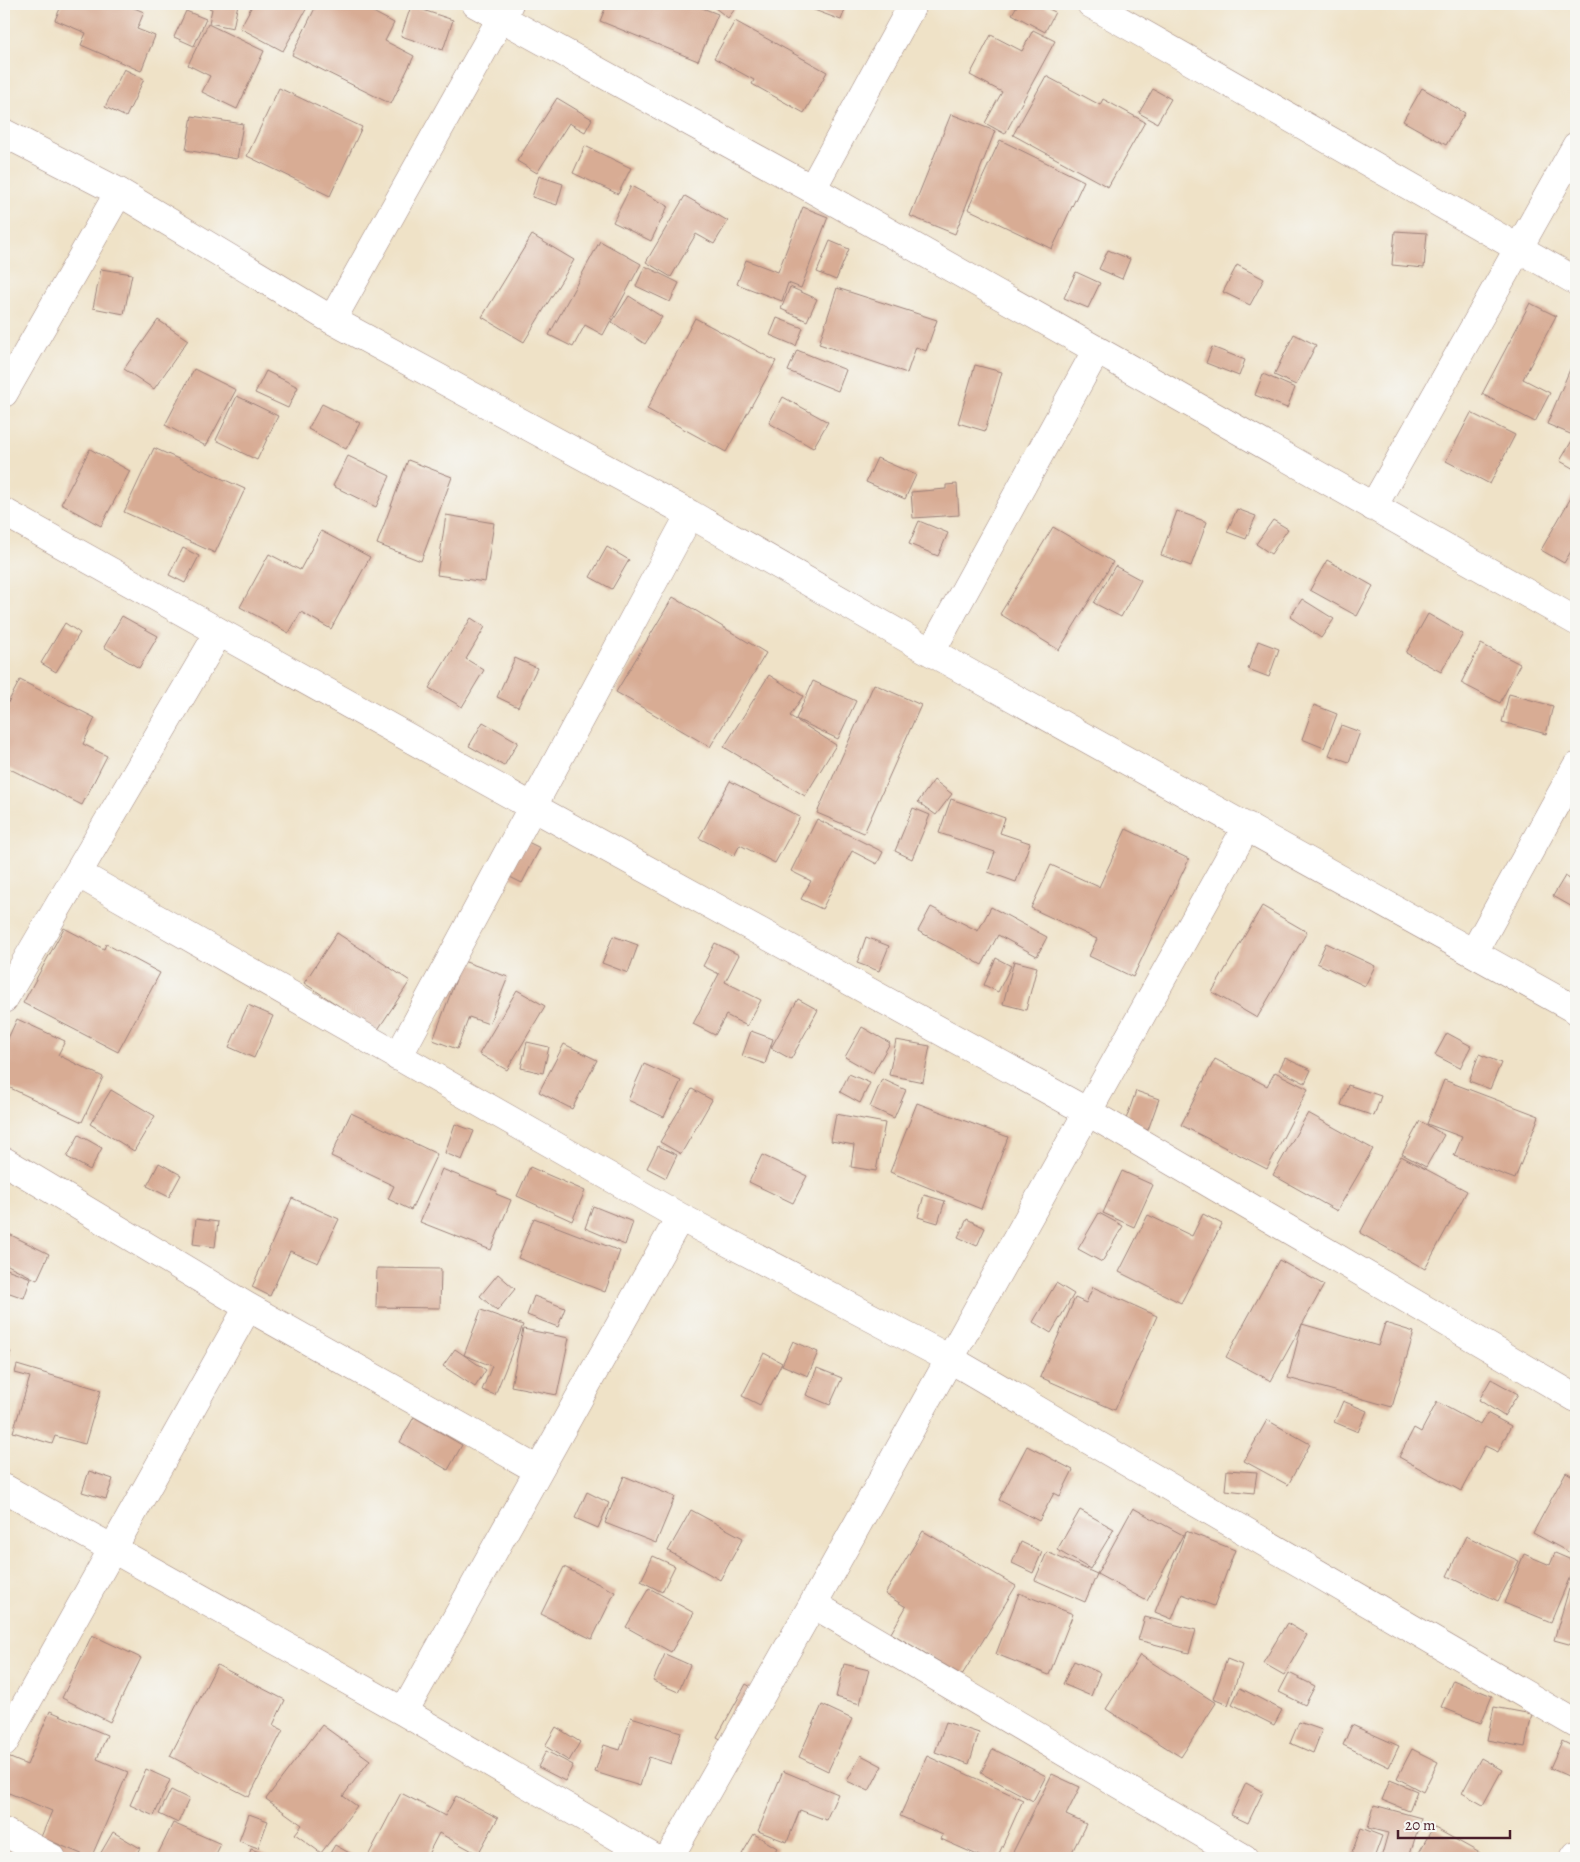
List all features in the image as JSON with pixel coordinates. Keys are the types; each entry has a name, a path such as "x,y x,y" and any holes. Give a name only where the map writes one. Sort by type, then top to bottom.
{"street":[{"path":"476,4 505,11 1096,351 1576,621"},
{"path":"812,189 913,4"},
{"path":"1091,4 1576,281"},
{"path":"332,320 505,11"},
{"path":"4,133 119,192 332,320 690,514 931,652 1576,1010"},
{"path":"1373,507 1576,146"},
{"path":"4,392 119,192"},
{"path":"931,652 1096,351"},
{"path":"4,512 533,807 1088,1112 1576,1398"},
{"path":"398,1057 690,514"},
{"path":"4,999 79,874 219,632"},
{"path":"1474,952 1576,767"},
{"path":"669,1858 813,1604 1247,826"},
{"path":"79,874 680,1217 950,1359 1576,1724"},
{"path":"4,1161 248,1308 538,1470"},
{"path":"404,1712 680,1217"},
{"path":"4,1743 248,1308"},
{"path":"4,1488 404,1712 654,1858"},
{"path":"813,1604 1244,1858"},
{"path":"4,1832 52,1858"}],"building":[{"path":"62,4 124,4 144,12 137,29 155,36 141,71 81,45 86,33 55,20"},
{"path":"193,4 238,4 233,28 209,23 212,9"},
{"path":"253,4 309,4 283,51 240,28"},
{"path":"317,4 358,4 394,23 385,41 414,56 391,104 292,55"},
{"path":"607,4 692,4 718,14 698,61 600,21"},
{"path":"710,4 739,4 728,18"},
{"path":"798,4 847,4 841,20"},
{"path":"1018,4 1039,4 1055,12 1045,32 1012,14"},
{"path":"411,6 453,20 443,50 401,36"},
{"path":"186,11 206,19 194,46 174,37"},
{"path":"735,21 827,72 804,113 752,84 754,80 714,58"},
{"path":"208,24 264,51 237,109 202,92 210,76 188,65"},
{"path":"1033,30 1055,41 1005,134 985,123 1002,92 970,75 991,35 1022,51"},
{"path":"124,69 144,79 126,117 105,107"},
{"path":"1046,76 1100,105 1103,99 1145,122 1108,187 1013,135"},
{"path":"279,88 362,127 330,196 247,156"},
{"path":"1422,88 1465,113 1446,145 1403,121"},
{"path":"1153,89 1171,99 1157,123 1139,113"},
{"path":"557,98 592,119 585,132 569,123 537,173 517,161"},
{"path":"951,114 995,131 955,234 910,216"},
{"path":"192,116 243,124 237,159 186,150"},
{"path":"1000,140 1084,181 1052,249 968,209"},
{"path":"585,146 631,168 618,194 573,173"},
{"path":"539,176 563,184 557,205 532,197"},
{"path":"631,186 668,206 651,241 613,222"},
{"path":"685,196 728,221 714,244 696,234 671,277 646,262"},
{"path":"803,207 828,217 801,288 788,283 782,301 737,284 746,260 778,272"},
{"path":"1395,231 1427,233 1424,268 1392,265"},
{"path":"532,235 574,260 524,342 482,317"},
{"path":"600,241 641,264 603,335 585,325 573,347 549,335"},
{"path":"830,241 849,249 836,280 817,272"},
{"path":"1108,250 1130,259 1122,279 1099,269"},
{"path":"1237,265 1264,279 1250,305 1223,292"},
{"path":"645,266 679,283 670,302 636,286"},
{"path":"101,269 132,274 124,314 93,308"},
{"path":"1076,272 1100,283 1088,308 1064,298"},
{"path":"790,287 817,299 807,321 781,309"},
{"path":"837,288 937,320 926,351 916,347 907,373 819,344"},
{"path":"629,296 662,317 645,344 612,322"},
{"path":"1530,303 1556,316 1523,379 1550,393 1535,422 1482,394"},
{"path":"695,318 776,361 726,452 647,409"},
{"path":"777,318 803,328 796,346 770,335"},
{"path":"158,320 188,340 154,389 124,369"},
{"path":"1294,334 1316,345 1296,385 1274,375"},
{"path":"1212,347 1245,360 1239,376 1206,363"},
{"path":"797,350 846,370 838,391 788,371"},
{"path":"1576,355 1576,432 1575,436 1547,424"},
{"path":"975,365 1002,372 985,431 958,423"},
{"path":"194,369 236,390 206,446 165,425"},
{"path":"266,371 298,387 288,408 255,393"},
{"path":"1263,374 1295,388 1287,408 1255,395"},
{"path":"237,396 278,416 257,460 216,440"},
{"path":"783,397 828,422 813,448 769,423"},
{"path":"322,404 360,423 346,449 308,429"},
{"path":"1471,413 1515,435 1490,484 1446,461"},
{"path":"1573,439 1576,441 1576,470 1560,461"},
{"path":"154,448 245,489 215,553 124,512"},
{"path":"90,449 130,471 101,526 61,504"},
{"path":"348,456 390,476 376,507 333,486"},
{"path":"877,458 916,475 905,499 866,482"},
{"path":"408,460 452,477 421,561 377,544"},
{"path":"957,484 959,515 913,518 911,492 946,489 946,485"},
{"path":"1576,489 1576,543 1564,563 1541,550"},
{"path":"1237,509 1256,516 1246,539 1227,532"},
{"path":"1177,511 1207,522 1191,566 1161,555"},
{"path":"446,515 494,523 485,582 437,575"},
{"path":"1273,520 1288,529 1271,554 1256,544"},
{"path":"919,521 948,533 938,556 909,544"},
{"path":"1053,527 1113,562 1059,650 1000,614"},
{"path":"321,531 370,557 331,629 301,612 289,633 240,607 269,554 300,570"},
{"path":"607,547 629,560 612,589 590,577"},
{"path":"183,548 199,556 185,583 169,575"},
{"path":"1327,560 1373,586 1357,616 1310,590"},
{"path":"1115,566 1141,580 1121,617 1094,603"},
{"path":"673,597 766,653 710,747 616,692"},
{"path":"1302,599 1334,619 1321,638 1290,617"},
{"path":"1428,614 1463,634 1441,672 1406,653"},
{"path":"122,616 158,636 139,668 104,647"},
{"path":"471,618 485,627 466,659 484,670 462,707 429,688"},
{"path":"65,623 80,633 56,672 41,663"},
{"path":"1258,641 1279,649 1269,677 1248,669"},
{"path":"1481,644 1520,664 1500,703 1461,683"},
{"path":"515,658 537,668 518,707 497,697"},
{"path":"769,675 803,696 790,716 836,745 805,796 724,747"},
{"path":"20,680 95,718 83,744 107,756 82,805 4,766 4,710"},
{"path":"813,681 856,701 838,739 796,719"},
{"path":"874,684 921,705 864,833 817,813"},
{"path":"1509,694 1553,706 1546,734 1502,722"},
{"path":"1314,705 1337,714 1324,748 1302,739"},
{"path":"483,722 518,742 504,766 469,746"},
{"path":"1341,725 1360,732 1349,762 1329,755"},
{"path":"934,780 952,794 936,815 918,802"},
{"path":"730,781 800,817 775,863 740,845 734,856 699,838"},
{"path":"951,799 1005,818 1000,833 1030,843 1016,882 988,872 995,852 939,833"},
{"path":"913,808 930,815 912,859 895,851"},
{"path":"817,819 883,852 877,864 852,851 822,909 801,899 811,881 791,871"},
{"path":"1126,829 1189,859 1133,977 1089,956 1097,939 1031,908 1051,865 1099,887"},
{"path":"520,838 540,848 522,883 502,873"},
{"path":"1565,876 1576,883 1576,909 1553,896"},
{"path":"1262,906 1307,932 1257,1018 1212,992"},
{"path":"931,907 978,931 991,907 1047,937 1037,956 998,935 982,965 918,931"},
{"path":"64,928 104,949 106,944 160,973 118,1052 23,1003"},
{"path":"337,933 410,981 377,1031 304,983"},
{"path":"613,936 638,945 628,973 602,963"},
{"path":"866,937 889,946 879,971 857,963"},
{"path":"715,943 739,955 725,982 761,1000 747,1026 726,1015 715,1035 693,1024 719,974 703,966"},
{"path":"1326,943 1375,966 1365,986 1317,963"},
{"path":"996,958 1011,966 998,992 984,985"},
{"path":"463,961 508,977 489,1024 469,1017 457,1049 433,1040"},
{"path":"1014,961 1037,967 1026,1010 1003,1004"},
{"path":"517,990 545,1006 507,1070 479,1054"},
{"path":"798,999 818,1010 791,1059 771,1048"},
{"path":"248,1005 273,1016 254,1058 229,1047"},
{"path":"17,1019 65,1041 58,1055 103,1077 82,1122 4,1085 4,1047"},
{"path":"862,1027 890,1043 873,1073 845,1057"},
{"path":"751,1031 773,1039 765,1064 742,1056"},
{"path":"1447,1033 1471,1046 1460,1068 1435,1055"},
{"path":"896,1040 930,1046 923,1082 889,1075"},
{"path":"527,1042 549,1047 543,1073 521,1068"},
{"path":"564,1044 597,1060 572,1109 539,1092"},
{"path":"1479,1054 1501,1063 1490,1089 1469,1081"},
{"path":"1285,1058 1311,1070 1305,1083 1279,1070"},
{"path":"1215,1059 1267,1086 1275,1072 1308,1089 1267,1169 1181,1125"},
{"path":"644,1064 681,1081 664,1117 628,1100"},
{"path":"849,1074 870,1083 860,1103 840,1092"},
{"path":"882,1079 906,1090 894,1118 870,1107"},
{"path":"1444,1080 1539,1116 1515,1179 1454,1156 1462,1137 1427,1124"},
{"path":"1348,1085 1381,1096 1374,1116 1341,1105"},
{"path":"692,1089 712,1100 681,1154 660,1142"},
{"path":"111,1090 155,1116 134,1151 90,1124"},
{"path":"1136,1091 1159,1099 1148,1130 1125,1122"},
{"path":"917,1103 1008,1137 981,1209 890,1172"},
{"path":"351,1113 437,1154 411,1210 388,1199 394,1186 331,1156"},
{"path":"1308,1113 1373,1149 1337,1211 1273,1175"},
{"path":"836,1114 885,1123 876,1171 851,1167 854,1145 831,1141"},
{"path":"1420,1121 1444,1135 1426,1167 1402,1154"},
{"path":"455,1124 474,1131 462,1160 445,1153"},
{"path":"79,1135 102,1148 90,1170 67,1157"},
{"path":"658,1146 677,1155 666,1178 647,1168"},
{"path":"762,1155 807,1176 793,1203 749,1182"},
{"path":"1401,1156 1467,1191 1425,1269 1360,1233"},
{"path":"159,1163 181,1175 169,1197 147,1186"},
{"path":"530,1167 585,1191 572,1221 517,1196"},
{"path":"442,1169 497,1191 496,1194 511,1200 491,1250 420,1222"},
{"path":"1122,1171 1153,1185 1134,1227 1103,1213"},
{"path":"924,1195 945,1201 938,1223 918,1217"},
{"path":"292,1198 339,1219 318,1263 290,1251 270,1296 252,1287"},
{"path":"593,1206 633,1222 625,1245 585,1228"},
{"path":"1099,1213 1123,1226 1102,1262 1078,1249"},
{"path":"1203,1214 1222,1224 1181,1303 1119,1272 1148,1215 1192,1236"},
{"path":"534,1218 620,1251 605,1292 518,1258"},
{"path":"196,1219 218,1222 215,1247 193,1244"},
{"path":"967,1219 985,1228 977,1246 958,1237"},
{"path":"5,1232 49,1254 37,1280 4,1263"},
{"path":"1279,1260 1324,1285 1271,1381 1226,1357"},
{"path":"4,1268 31,1278 24,1298 4,1291"},
{"path":"377,1268 441,1269 440,1308 376,1307"},
{"path":"498,1274 515,1289 497,1311 480,1296"},
{"path":"1056,1283 1074,1294 1051,1333 1033,1322"},
{"path":"1093,1287 1157,1316 1115,1410 1040,1377 1075,1298 1086,1303"},
{"path":"534,1296 565,1308 558,1327 527,1315"},
{"path":"481,1310 523,1325 495,1395 482,1390 492,1366 464,1355"},
{"path":"1385,1323 1414,1332 1392,1407 1288,1378 1302,1324 1378,1346"},
{"path":"523,1329 569,1338 557,1395 511,1386"},
{"path":"793,1341 818,1352 808,1376 782,1365"},
{"path":"4,1348 11,1352 4,1364"},
{"path":"455,1349 486,1370 475,1387 443,1366"},
{"path":"764,1353 782,1363 760,1405 742,1396"},
{"path":"17,1365 101,1390 85,1444 55,1436 52,1444 13,1432 30,1377 15,1373"},
{"path":"817,1368 842,1378 830,1405 806,1395"},
{"path":"1491,1379 1518,1394 1504,1416 1479,1400"},
{"path":"1343,1401 1367,1411 1358,1432 1334,1422"},
{"path":"1437,1402 1480,1425 1487,1413 1511,1426 1498,1452 1485,1446 1461,1491 1399,1457 1414,1428 1421,1432"},
{"path":"414,1417 462,1445 448,1470 400,1442"},
{"path":"1267,1420 1310,1444 1288,1485 1244,1461"},
{"path":"1027,1446 1073,1470 1060,1496 1054,1493 1039,1521 999,1500"},
{"path":"1227,1470 1257,1472 1254,1493 1225,1490"},
{"path":"89,1471 113,1479 106,1499 82,1492"},
{"path":"1566,1472 1576,1478 1576,1542 1570,1553 1533,1533"},
{"path":"624,1476 675,1497 656,1543 605,1523"},
{"path":"587,1492 609,1503 598,1528 575,1518"},
{"path":"1133,1508 1183,1535 1147,1601 1097,1574"},
{"path":"691,1510 743,1538 720,1580 668,1551"},
{"path":"1080,1510 1114,1529 1090,1569 1057,1550"},
{"path":"923,1531 1016,1586 962,1675 891,1633 906,1607 885,1594"},
{"path":"1186,1531 1235,1550 1214,1606 1182,1594 1172,1619 1155,1612"},
{"path":"1466,1536 1519,1561 1498,1601 1447,1576"},
{"path":"1021,1542 1042,1552 1033,1573 1012,1563"},
{"path":"1047,1552 1097,1574 1085,1602 1035,1580"},
{"path":"1555,1553 1576,1562 1551,1622 1504,1603 1524,1554 1550,1565"},
{"path":"653,1556 675,1566 662,1592 641,1581"},
{"path":"564,1567 615,1592 592,1639 541,1614"},
{"path":"649,1588 694,1613 671,1652 626,1627"},
{"path":"1569,1589 1576,1591 1576,1646 1554,1640"},
{"path":"1019,1593 1073,1614 1049,1675 996,1654"},
{"path":"1145,1617 1196,1630 1189,1653 1138,1640"},
{"path":"1287,1623 1307,1635 1284,1675 1263,1663"},
{"path":"92,1635 141,1658 110,1722 62,1698"},
{"path":"665,1654 690,1665 678,1692 653,1681"},
{"path":"1140,1655 1216,1703 1181,1757 1106,1709"},
{"path":"1227,1659 1242,1665 1228,1705 1213,1699"},
{"path":"1074,1661 1100,1673 1091,1696 1063,1684"},
{"path":"844,1664 869,1670 860,1704 836,1697"},
{"path":"217,1665 285,1700 273,1725 283,1730 249,1797 170,1756"},
{"path":"1289,1673 1315,1686 1305,1705 1279,1692"},
{"path":"1453,1680 1492,1696 1481,1723 1441,1707"},
{"path":"746,1684 758,1691 729,1744 717,1737"},
{"path":"1240,1688 1282,1710 1274,1725 1232,1704"},
{"path":"822,1705 852,1719 828,1771 799,1757"},
{"path":"1494,1707 1532,1714 1525,1747 1487,1740"},
{"path":"50,1711 107,1735 97,1759 128,1772 91,1858 41,1837 52,1811 4,1791 4,1768 8,1757 27,1765"},
{"path":"631,1717 681,1732 671,1764 649,1757 640,1786 595,1772 604,1745 620,1750"},
{"path":"946,1722 979,1733 969,1764 935,1752"},
{"path":"1299,1722 1322,1730 1313,1753 1290,1743"},
{"path":"322,1725 370,1760 343,1796 357,1806 321,1853 295,1834 302,1825 266,1799"},
{"path":"1352,1725 1399,1746 1389,1767 1343,1745"},
{"path":"556,1727 580,1742 569,1761 545,1746"},
{"path":"1562,1741 1576,1748 1576,1758 1568,1776 1550,1768"},
{"path":"993,1749 1046,1776 1033,1801 981,1773"},
{"path":"1412,1749 1438,1762 1423,1792 1397,1778"},
{"path":"546,1751 573,1765 565,1781 538,1767"},
{"path":"861,1755 882,1766 869,1791 847,1781"},
{"path":"927,1756 1023,1800 997,1858 984,1858 941,1839 943,1835 900,1816"},
{"path":"1481,1758 1502,1770 1483,1805 1462,1793"},
{"path":"146,1769 170,1780 154,1816 130,1805"},
{"path":"783,1771 838,1794 826,1820 800,1810 787,1842 758,1831"},
{"path":"1052,1774 1080,1787 1066,1815 1086,1824 1069,1858 1010,1858"},
{"path":"1390,1780 1417,1791 1409,1811 1382,1800"},
{"path":"1246,1783 1263,1792 1248,1823 1231,1815"},
{"path":"171,1790 189,1799 178,1823 159,1814"},
{"path":"401,1793 445,1816 456,1796 498,1818 478,1854 439,1833 426,1858 372,1858 368,1856"},
{"path":"1374,1805 1421,1818 1409,1858 1381,1858 1388,1833 1368,1828"},
{"path":"249,1814 268,1821 258,1848 239,1841"},
{"path":"173,1823 221,1844 214,1858 156,1858"},
{"path":"1433,1827 1487,1857 1416,1858"},
{"path":"1361,1828 1382,1836 1374,1858 1350,1858"},
{"path":"113,1832 140,1848 134,1858 104,1858 99,1856"},
{"path":"754,1834 777,1848 771,1858 748,1858 742,1854"},
{"path":"335,1845 353,1855 351,1858 327,1858"},
{"path":"251,1849 275,1858 248,1858"}]}
